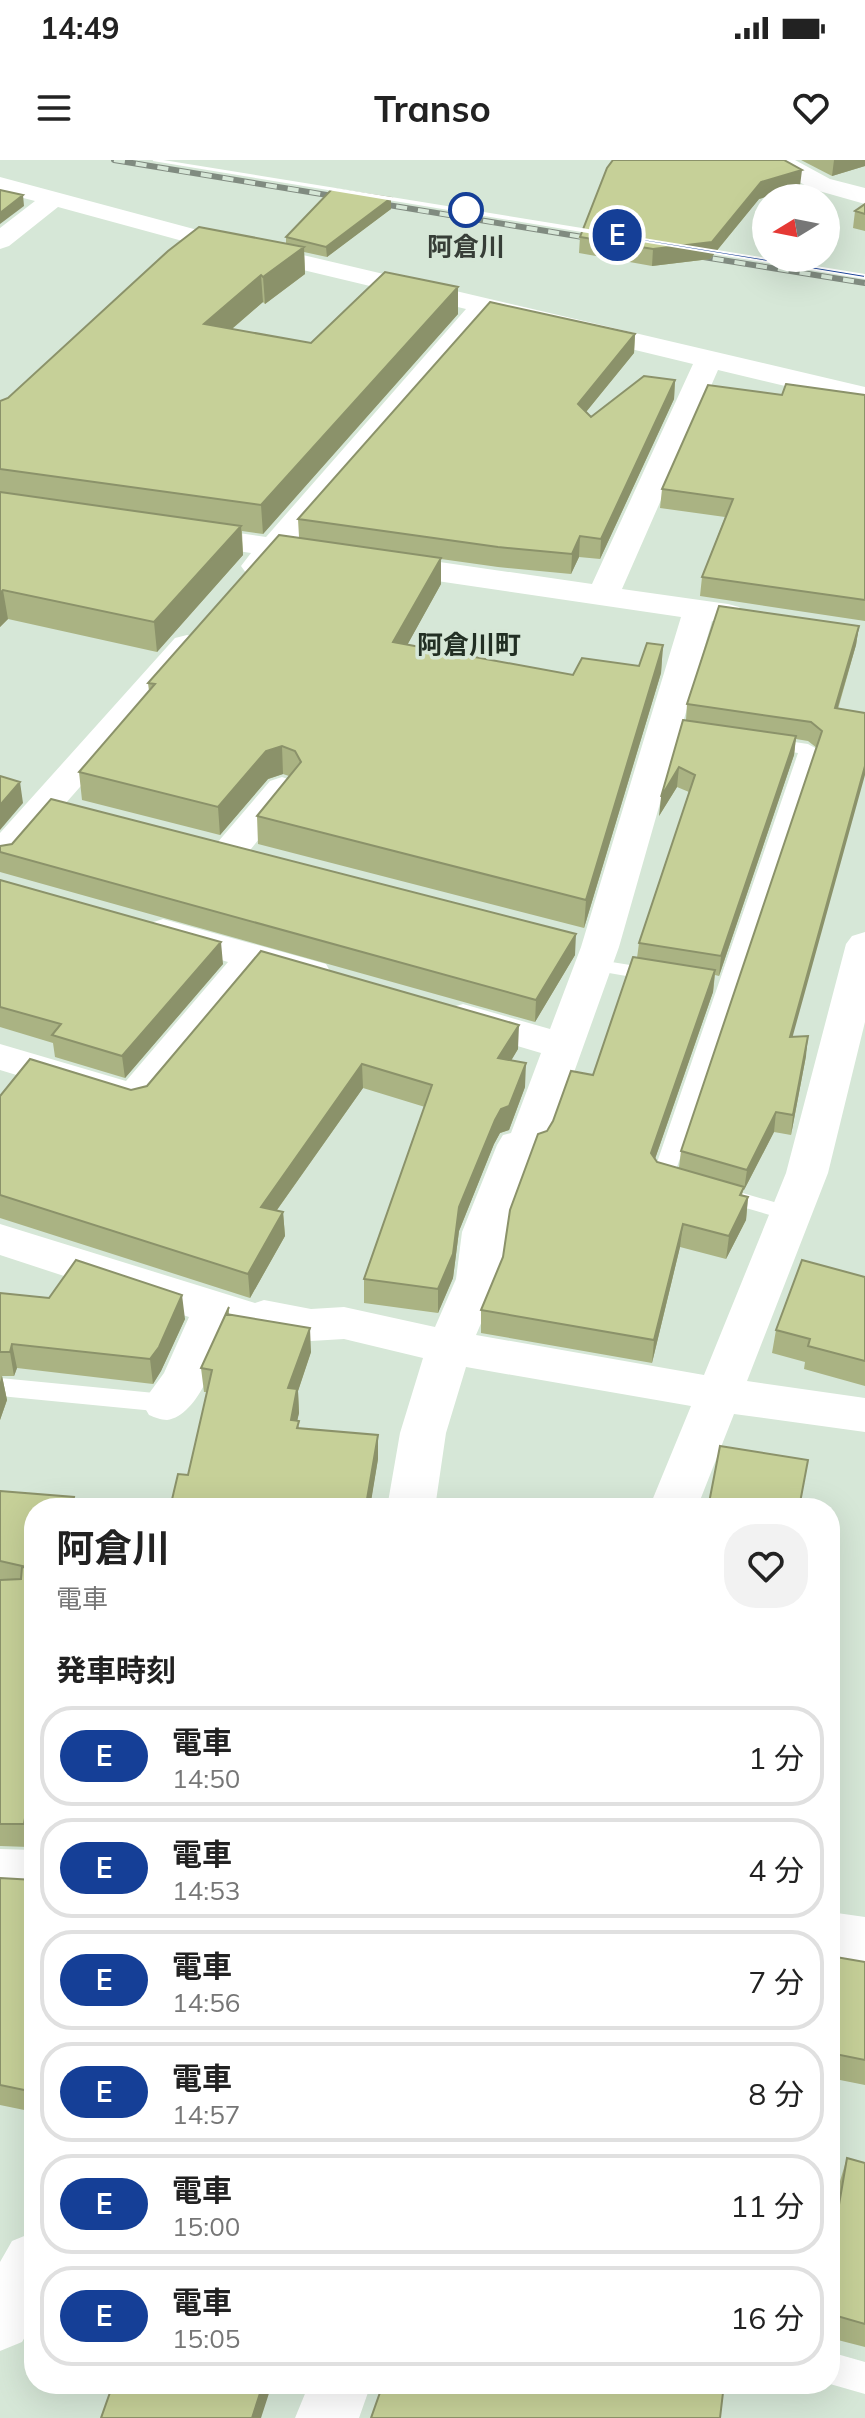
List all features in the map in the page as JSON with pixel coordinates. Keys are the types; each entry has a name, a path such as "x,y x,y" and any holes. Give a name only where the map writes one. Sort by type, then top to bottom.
{"street":[{"path":"777,160 821,184 865,196"},
{"path":"0,184 199,238 865,396"},
{"path":"0,241 53,199"},
{"path":"174,258 199,238"},
{"path":"0,855 58,804 220,607 484,306"},
{"path":"603,595 710,357"},
{"path":"154,530 759,618"},
{"path":"413,1498 423,1433 449,1347 478,1279 484,1232 518,1145 528,1142 564,1046 588,950 674,730 664,726 699,609"},
{"path":"13,786 58,804"},
{"path":"230,851 282,788"},
{"path":"134,923 342,982"},
{"path":"677,1498 807,1173 853,1044 865,944"},
{"path":"0,1057 135,1097 254,956"},
{"path":"431,1008 564,1046"},
{"path":"0,1239 215,1309 260,1320 264,1316 311,1325 344,1323 449,1347 717,1394 865,1415"},
{"path":"165,1403 183,1382 215,1309"},
{"path":"0,1873 24,1874"},
{"path":"840,1938 865,1942"},
{"path":"0,2320 24,2279"},
{"path":"327,2418 336,2394"}],"lane":[{"path":"745,740 808,749 721,985 663,1177 790,1214"},
{"path":"588,950 669,977"},
{"path":"0,1387 165,1403"},
{"path":"840,2371 865,2378"}],"building":[{"path":"613,160 784,160 802,170 752,184 752,193 712,242 653,249 580,237"},
{"path":"332,189 391,198 326,247 286,237"},
{"path":"0,190 23,195 0,213"},
{"path":"865,204 865,214 855,211"},
{"path":"199,227 304,247 263,277 261,275 204,324 311,343 385,272 458,287 261,505 0,469 0,401 8,398 168,251"},
{"path":"490,302 635,334 578,404 591,417 644,376 675,380 601,539 580,536 572,554 498,547 298,519"},
{"path":"786,384 865,395 865,600 702,577 733,499 662,489 708,385 782,395"},
{"path":"0,492 241,526 154,622 3,590 0,593"},
{"path":"279,535 441,558 393,642 573,675 582,658 639,666 647,643 663,645 586,900 257,816 301,762 295,751 282,746 266,751 218,807 79,772 155,684 148,683"},
{"path":"719,606 859,626 835,708 865,713 865,766 790,1037 808,1036 793,1115 776,1112 747,1170 681,1151 822,731 811,722 687,704"},
{"path":"683,720 796,736 721,956 639,943 695,775 679,767 661,797"},
{"path":"0,776 20,782 0,805"},
{"path":"51,799 576,934 536,1000 0,852 0,846 12,844"},
{"path":"0,880 221,942 122,1056 52,1035 61,1024 0,1007"},
{"path":"261,951 519,1025 498,1058 526,1063 509,1106 501,1109 495,1120 459,1207 453,1254 438,1289 364,1279 432,1085 362,1064 261,1207 283,1212 248,1274 0,1195 0,1096 30,1059 131,1090 147,1086"},
{"path":"633,957 715,970 651,1153 657,1162 744,1187 740,1195 748,1197 729,1236 683,1224 654,1340 481,1310 503,1257 510,1210 538,1134 547,1131 553,1121 571,1071 593,1075"},
{"path":"76,1260 182,1295 159,1347 150,1359 12,1344 10,1352 0,1352 0,1293 49,1298"},
{"path":"802,1260 865,1277 865,1361 808,1346 810,1339 776,1330"},
{"path":"229,1307 226,1314 310,1328 288,1388 297,1389 291,1420 299,1421 297,1428 378,1435 367,1498 172,1498 178,1474 188,1475 212,1370 201,1368"},
{"path":"720,1446 808,1460 801,1498 710,1498"},
{"path":"0,1491 74,1497 24,1498 24,1566 0,1561"},
{"path":"22,1567 24,1824 0,1824 0,1580 21,1579"},
{"path":"0,1878 24,1879 24,2090 0,2085"},
{"path":"840,1958 865,1962 865,2060 840,2055"},
{"path":"847,2158 865,2163 865,2324 840,2317 840,2199"},
{"path":"109,2394 260,2394 252,2418 101,2418"},
{"path":"379,2394 723,2394 720,2418 371,2418"}],"railway":[{"path":"114,160 601,240"},
{"path":"691,255 865,283"}],"train":[{"name":"E","path":"157,160 865,275"}],"place":[{"name":"阿倉川","path":"466,210"}],"district":[{"name":"阿倉川町","path":"469,644"}]}
